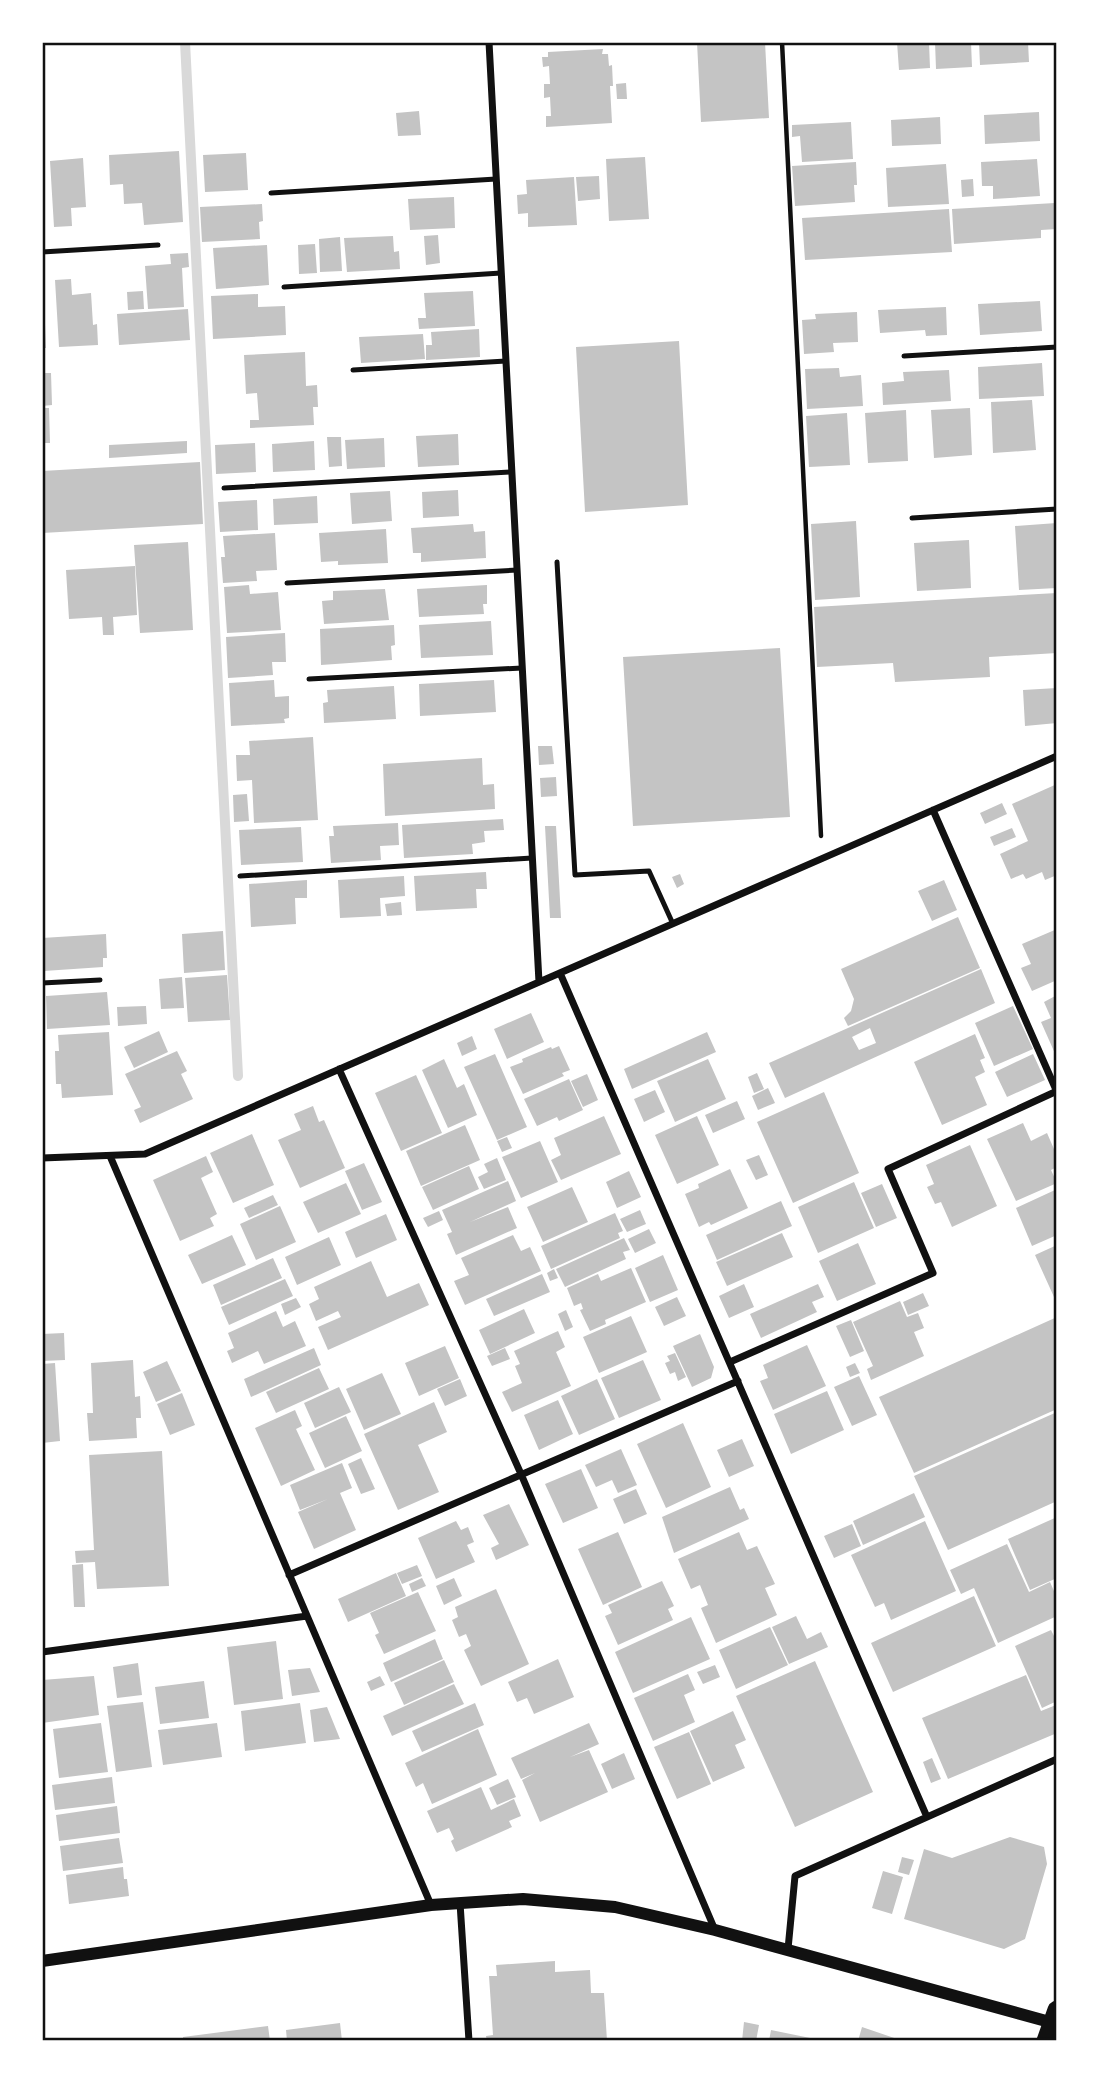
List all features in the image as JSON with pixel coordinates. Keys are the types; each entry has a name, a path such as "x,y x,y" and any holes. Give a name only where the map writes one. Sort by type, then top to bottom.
{"street":[{"path":"489,42 539,982"},
{"path":"42,1158 145,1153 1057,756"},
{"path":"730,1362 933,1273 888,1169 1057,1091 933,810"},
{"path":"561,973 927,1817"},
{"path":"339,1069 521,1474 715,1930"},
{"path":"110,1156 430,1905"},
{"path":"289,1575 738,1381"},
{"path":"42,1652 307,1616"},
{"path":"788,1949 795,1876 1057,1759"},
{"path":"42,1961 430,1905 523,1899 615,1907 715,1930 1053,2024"},
{"path":"460,1903 469,2041"}],"lane":[{"path":"271,193 496,179"},
{"path":"42,252 158,245"},
{"path":"284,286 501,273"},
{"path":"904,356 1057,347"},
{"path":"353,370 506,361"},
{"path":"225,488 511,472"},
{"path":"912,518 1057,509"},
{"path":"557,562 575,875 649,871 673,924"},
{"path":"287,583 517,570"},
{"path":"309,679 522,668"},
{"path":"240,876 532,858"},
{"path":"42,983 100,980"}],"path":[{"path":"782,42 822,858"}],"building":[{"path":"697,42 765,42 769,118 701,122"},
{"path":"897,42 929,42 930,68 899,70"},
{"path":"935,42 971,42 972,67 936,69"},
{"path":"979,42 1028,42 1029,62 980,65"},
{"path":"603,49 602,54 608,54 609,66 612,65 612,123 546,127 546,116 551,116 550,97 544,98 544,84 550,84 549,66 543,67 542,57 548,57 548,52"},
{"path":"626,83 627,99 617,99 616,84"},
{"path":"419,111 421,135 398,136 396,113"},
{"path":"1039,112 1040,141 985,144 984,115"},
{"path":"940,117 941,144 892,146 891,120"},
{"path":"851,122 853,159 802,162 800,136 792,137 792,125"},
{"path":"179,151 183,222 144,225 142,203 124,204 123,184 110,185 109,155"},
{"path":"246,153 248,190 205,192 203,155"},
{"path":"645,157 649,219 609,221 606,159"},
{"path":"83,158 86,207 71,208 72,226 54,227 50,161"},
{"path":"1037,159 1040,196 993,199 993,186 982,186 981,162"},
{"path":"856,162 855,202 795,206 792,166"},
{"path":"946,164 949,204 888,207 886,168"},
{"path":"599,176 600,199 578,201 576,177"},
{"path":"574,177 577,225 528,227 528,213 518,214 517,195 527,194 526,180"},
{"path":"973,179 974,196 962,197 961,180"},
{"path":"454,197 455,228 410,230 408,199"},
{"path":"1055,203 1057,229 1041,230 1041,238 954,244 952,209"},
{"path":"262,204 260,239 202,242 200,207"},
{"path":"949,209 952,252 805,260 802,218"},
{"path":"438,235 440,263 426,265 424,236"},
{"path":"393,236 394,252 399,251 400,269 347,272 344,238"},
{"path":"340,237 342,271 320,272 319,239"},
{"path":"315,244 317,273 299,274 298,245"},
{"path":"267,245 269,285 216,289 213,248"},
{"path":"188,253 189,267 182,268 184,307 148,309 145,266 171,264 170,254"},
{"path":"71,279 72,295 91,293 93,325 97,324 98,345 59,347 55,280"},
{"path":"143,291 144,309 128,310 127,292"},
{"path":"473,291 475,326 419,329 418,318 426,318 424,293"},
{"path":"258,294 258,307 285,306 286,335 213,339 211,296"},
{"path":"1040,301 1042,331 980,335 978,304"},
{"path":"946,307 947,335 926,336 925,330 880,333 878,310"},
{"path":"188,309 190,340 119,345 117,314"},
{"path":"857,312 858,342 833,343 834,352 804,354 802,320 816,319 815,314"},
{"path":"42,324 45,324 46,348 42,348"},
{"path":"479,329 480,357 426,360 426,345 432,345 431,332"},
{"path":"423,334 425,359 361,363 359,337"},
{"path":"679,341 688,505 585,512 576,347"},
{"path":"305,352 306,386 317,385 318,407 313,407 314,425 250,428 250,420 259,420 257,393 246,394 244,355"},
{"path":"1042,363 1044,396 979,399 978,367"},
{"path":"839,368 840,377 861,375 863,406 807,409 805,369"},
{"path":"949,370 951,401 883,405 882,383 904,381 903,372"},
{"path":"42,373 51,373 52,405 42,406"},
{"path":"1032,400 1036,450 993,453 991,402"},
{"path":"42,408 49,408 50,443 42,443"},
{"path":"970,408 972,455 934,458 931,410"},
{"path":"906,410 908,461 868,463 865,413"},
{"path":"847,413 850,465 809,467 806,416"},
{"path":"458,434 459,465 418,467 416,436"},
{"path":"327,437 341,437 342,466 329,467"},
{"path":"384,438 385,467 347,469 345,440"},
{"path":"187,441 187,453 109,458 109,445"},
{"path":"314,441 315,470 273,472 272,444"},
{"path":"255,443 256,472 216,474 215,445"},
{"path":"200,462 203,524 42,533 42,471"},
{"path":"458,490 459,516 423,518 422,492"},
{"path":"390,491 392,521 352,524 350,493"},
{"path":"317,496 318,523 274,525 273,499"},
{"path":"257,500 258,530 220,532 218,502"},
{"path":"856,521 860,597 815,600 811,524"},
{"path":"1057,523 1057,588 1019,590 1015,526"},
{"path":"473,524 474,532 485,531 486,558 421,562 421,553 413,553 411,528"},
{"path":"386,529 388,563 338,565 338,561 321,562 319,533"},
{"path":"275,533 277,570 256,571 257,581 223,583 223,536"},
{"path":"969,540 971,588 917,591 914,543"},
{"path":"188,542 193,630 140,633 134,545"},
{"path":"135,566 137,615 113,617 114,635 103,635 102,617 69,619 66,570"},
{"path":"249,585 250,594 278,592 281,630 227,633 224,587"},
{"path":"487,585 484,614 419,617 417,589"},
{"path":"385,589 389,620 324,624 322,601 333,600 333,591"},
{"path":"1057,593 1057,653 989,657 990,677 895,682 893,663 817,667 814,607"},
{"path":"491,621 493,655 421,658 419,625"},
{"path":"394,625 395,645 391,646 392,660 321,665 320,629"},
{"path":"285,633 286,662 272,662 273,675 228,678 226,637"},
{"path":"780,648 790,817 633,826 623,657"},
{"path":"274,680 275,697 289,696 289,718 284,719 285,723 231,726 229,683"},
{"path":"494,680 496,712 420,716 419,684"},
{"path":"394,686 396,719 324,723 323,703 328,702 327,690"},
{"path":"1057,688 1057,723 1025,726 1023,690"},
{"path":"313,737 318,820 254,823 252,780 237,781 236,755 250,755 249,741"},
{"path":"538,746 552,746 554,764 539,765"},
{"path":"482,758 483,785 494,784 495,809 385,816 383,764"},
{"path":"556,777 557,796 541,797 540,778"},
{"path":"1057,784 1057,875 1045,880 1042,872 1026,879 1023,874 1011,879 1000,854 1028,841 1012,804"},
{"path":"247,794 249,821 234,822 233,795"},
{"path":"1002,803 1007,814 985,824 980,813"},
{"path":"503,819 504,830 484,831 485,842 472,844 473,854 404,858 402,825"},
{"path":"398,823 399,845 380,846 381,860 331,863 329,836 334,836 333,826"},
{"path":"545,826 556,826 561,918 550,918"},
{"path":"301,827 303,862 241,865 239,830"},
{"path":"1012,828 1016,837 994,846 990,837"},
{"path":"486,872 487,889 476,889 477,908 416,911 414,876"},
{"path":"680,874 684,884 677,888 672,877"},
{"path":"404,876 405,896 380,898 381,916 340,918 338,880"},
{"path":"307,880 307,898 295,898 296,924 251,927 249,884"},
{"path":"944,880 957,910 932,921 918,891"},
{"path":"401,902 402,915 387,916 385,904"},
{"path":"958,917 980,968 848,1026 844,1018 851,1011 854,999 841,969"},
{"path":"1057,929 1057,980 1032,991 1021,968 1031,964 1022,944"},
{"path":"223,931 225,970 184,973 182,934"},
{"path":"106,934 107,958 103,958 103,967 44,971 42,938"},
{"path":"981,969 995,1003 785,1098 769,1063","holes":["870,1028 876,1043 859,1050 852,1037"]},
{"path":"227,975 230,1020 188,1022 185,978"},
{"path":"182,977 184,1008 161,1009 159,979"},
{"path":"107,992 110,1025 47,1029 46,996"},
{"path":"1057,995 1057,1058 1041,1022 1051,1018 1044,1002"},
{"path":"146,1006 147,1024 118,1026 117,1007"},
{"path":"1013,1006 1033,1049 994,1066 975,1023"},
{"path":"531,1013 544,1042 507,1059 494,1029"},
{"path":"159,1031 168,1052 134,1068 124,1047"},
{"path":"109,1032 113,1095 62,1098 61,1084 56,1084 55,1051 59,1051 58,1035"},
{"path":"707,1032 716,1052 632,1089 624,1069"},
{"path":"975,1034 985,1058 980,1060 985,1072 975,1077 987,1105 942,1125 914,1062"},
{"path":"472,1036 477,1049 462,1056 457,1043"},
{"path":"559,1046 570,1070 562,1073 564,1076 523,1094 510,1067 523,1062 522,1059"},
{"path":"177,1051 187,1071 181,1074 193,1099 140,1123 134,1110 141,1107 125,1074"},
{"path":"495,1054 527,1127 497,1140 464,1067"},
{"path":"1033,1054 1045,1080 1007,1097 995,1072"},
{"path":"444,1059 457,1088 464,1084 477,1115 448,1128 422,1070"},
{"path":"708,1059 726,1099 675,1122 657,1081"},
{"path":"757,1073 764,1089 754,1093 748,1077"},
{"path":"587,1074 598,1100 583,1107 571,1081"},
{"path":"416,1075 442,1133 401,1151 375,1093"},
{"path":"569,1079 583,1110 559,1121 557,1117 537,1126 524,1099"},
{"path":"768,1088 775,1103 758,1110 752,1096"},
{"path":"655,1090 665,1112 644,1122 634,1099"},
{"path":"824,1092 859,1173 793,1203 757,1122"},
{"path":"737,1101 745,1119 713,1133 705,1115"},
{"path":"313,1106 319,1122 324,1120 345,1168 300,1188 278,1140 301,1130 294,1114"},
{"path":"604,1116 621,1154 561,1180 551,1160 561,1155 554,1138"},
{"path":"697,1116 719,1165 677,1184 655,1135"},
{"path":"1023,1123 1031,1141 1047,1133 1057,1156 1057,1167 1051,1170 1057,1183 1016,1201 987,1139"},
{"path":"465,1125 480,1160 421,1186 406,1151"},
{"path":"252,1134 274,1185 233,1203 210,1153"},
{"path":"507,1137 512,1148 502,1152 497,1141"},
{"path":"540,1141 558,1182 521,1198 502,1157"},
{"path":"970,1145 997,1206 952,1227 941,1202 935,1204 927,1187 934,1184 926,1165"},
{"path":"759,1155 768,1175 756,1180 746,1160"},
{"path":"206,1156 213,1172 201,1178 217,1214 210,1218 214,1226 180,1241 153,1180"},
{"path":"497,1158 506,1180 484,1189 478,1177 488,1172 484,1164"},
{"path":"364,1163 382,1202 362,1210 345,1171"},
{"path":"469,1166 479,1189 433,1210 422,1187"},
{"path":"730,1169 748,1208 711,1225 709,1222 699,1227 685,1194 699,1188 698,1184"},
{"path":"629,1171 641,1197 617,1208 606,1182"},
{"path":"508,1181 516,1201 470,1222 508,1207 517,1228 456,1255 447,1234 452,1232 442,1210"},
{"path":"854,1182 874,1228 818,1253 798,1207"},
{"path":"346,1183 361,1214 318,1233 303,1202"},
{"path":"882,1184 897,1218 876,1227 861,1193"},
{"path":"572,1187 588,1222 543,1242 527,1207"},
{"path":"1055,1190 1057,1235 1032,1246 1016,1208"},
{"path":"273,1195 278,1205 249,1218 244,1208"},
{"path":"781,1201 792,1226 717,1260 706,1235"},
{"path":"280,1206 296,1242 256,1260 240,1224"},
{"path":"640,1210 646,1224 627,1232 620,1219"},
{"path":"439,1211 443,1220 428,1227 423,1218"},
{"path":"615,1213 623,1231 618,1233 620,1238 551,1269 541,1246"},
{"path":"386,1214 397,1240 356,1258 345,1232"},
{"path":"649,1229 656,1243 635,1253 628,1239"},
{"path":"782,1233 793,1257 727,1286 716,1262"},
{"path":"232,1235 246,1265 202,1284 188,1255"},
{"path":"513,1235 521,1251 530,1247 541,1271 465,1305 454,1281 469,1275 461,1258"},
{"path":"329,1237 341,1265 297,1285 285,1257"},
{"path":"624,1238 630,1250 623,1252 626,1259 565,1287 556,1269"},
{"path":"858,1243 876,1284 837,1301 819,1261"},
{"path":"1057,1245 1057,1296 1054,1297 1035,1255"},
{"path":"663,1255 678,1290 650,1302 635,1268"},
{"path":"273,1258 282,1278 221,1305 213,1285"},
{"path":"371,1261 387,1297 419,1283 429,1305 328,1350 318,1327 341,1317 338,1311 316,1321 309,1304 319,1299 314,1287"},
{"path":"631,1268 646,1302 605,1320 606,1324 590,1331 580,1310 583,1309 581,1303 574,1306 567,1288 598,1274 601,1281"},
{"path":"554,1269 558,1278 550,1281 547,1273"},
{"path":"542,1274 550,1292 494,1316 486,1299"},
{"path":"285,1279 293,1296 229,1325 221,1307"},
{"path":"744,1284 754,1307 729,1318 719,1296"},
{"path":"818,1284 824,1297 812,1302 817,1312 761,1338 750,1314"},
{"path":"923,1293 929,1306 908,1315 903,1302"},
{"path":"677,1297 686,1316 664,1326 655,1307"},
{"path":"296,1298 301,1307 285,1315 281,1304"},
{"path":"900,1301 907,1317 918,1313 924,1328 914,1332 924,1356 871,1380 867,1369 873,1366 853,1322"},
{"path":"524,1309 535,1333 490,1354 479,1330"},
{"path":"566,1310 573,1327 565,1331 558,1314"},
{"path":"276,1311 283,1327 295,1321 306,1346 264,1364 258,1351 232,1363 227,1351 234,1348 228,1333"},
{"path":"631,1316 647,1352 599,1373 583,1337"},
{"path":"1057,1317 1057,1409 914,1473 879,1397"},
{"path":"851,1320 864,1351 850,1357 836,1326"},
{"path":"558,1331 565,1347 556,1352 571,1386 512,1412 502,1392 522,1383 515,1366 520,1364 514,1351"},
{"path":"64,1333 65,1360 42,1361 42,1334"},
{"path":"700,1334 714,1367 711,1378 692,1387 673,1346"},
{"path":"807,1345 826,1386 773,1410 760,1381 768,1378 763,1365"},
{"path":"445,1346 459,1378 419,1396 405,1363"},
{"path":"314,1348 321,1365 251,1397 244,1379"},
{"path":"505,1348 510,1359 492,1366 487,1356"},
{"path":"675,1353 686,1377 678,1381 675,1372 670,1374 665,1363 670,1361 667,1356"},
{"path":"133,1360 135,1397 140,1396 141,1418 136,1418 137,1438 89,1441 87,1413 93,1413 91,1363"},
{"path":"643,1360 661,1400 619,1418 601,1378"},
{"path":"167,1361 181,1391 156,1402 143,1372"},
{"path":"55,1363 60,1441 42,1443 42,1364"},
{"path":"855,1363 860,1373 850,1377 846,1367"},
{"path":"319,1368 329,1389 276,1413 266,1392"},
{"path":"382,1373 401,1414 364,1430 346,1389"},
{"path":"859,1376 877,1415 852,1426 834,1387"},
{"path":"460,1379 467,1396 445,1406 437,1389"},
{"path":"597,1379 615,1419 579,1435 561,1396"},
{"path":"339,1387 351,1412 315,1428 304,1403"},
{"path":"827,1391 844,1430 791,1454 774,1414"},
{"path":"182,1393 195,1425 170,1435 157,1404"},
{"path":"558,1400 573,1434 539,1450 524,1415"},
{"path":"434,1402 447,1432 418,1445 439,1492 398,1510 364,1434"},
{"path":"295,1410 302,1426 296,1429 315,1470 281,1486 255,1428"},
{"path":"1057,1412 1057,1501 948,1550 914,1476"},
{"path":"346,1416 362,1451 325,1468 309,1433"},
{"path":"683,1423 711,1487 666,1508 637,1444"},
{"path":"742,1439 754,1466 729,1477 717,1450"},
{"path":"621,1449 637,1485 618,1493 612,1480 596,1487 585,1465"},
{"path":"162,1451 169,1586 97,1589 95,1562 76,1563 75,1551 94,1550 89,1455"},
{"path":"361,1458 375,1489 361,1494 348,1464"},
{"path":"342,1463 352,1488 340,1493 356,1530 314,1549 298,1512 328,1499 300,1510 290,1485"},
{"path":"581,1469 598,1508 563,1523 545,1484"},
{"path":"730,1487 740,1510 744,1508 749,1519 674,1553 662,1517"},
{"path":"636,1489 647,1514 624,1524 613,1499"},
{"path":"914,1493 925,1517 863,1545 853,1521"},
{"path":"509,1504 529,1545 496,1560 491,1548 499,1544 483,1515"},
{"path":"1057,1517 1057,1578 1030,1590 1008,1539"},
{"path":"456,1521 461,1530 468,1527 474,1542 467,1545 475,1562 436,1579 418,1538"},
{"path":"925,1521 956,1591 891,1620 884,1603 875,1607 851,1555"},
{"path":"852,1524 861,1546 834,1558 824,1536"},
{"path":"618,1532 642,1587 603,1605 578,1549"},
{"path":"739,1532 747,1550 757,1546 775,1584 765,1588 777,1615 716,1643 701,1608 708,1605 700,1585 691,1589 678,1559"},
{"path":"1007,1544 1029,1592 1050,1582 1057,1598 1057,1616 998,1643 974,1588 961,1594 950,1570"},
{"path":"83,1564 85,1607 74,1607 72,1565"},
{"path":"417,1565 422,1576 402,1584 397,1573"},
{"path":"396,1573 406,1596 348,1622 338,1599"},
{"path":"422,1578 426,1586 412,1592 409,1584"},
{"path":"454,1578 462,1596 444,1605 436,1586"},
{"path":"662,1581 674,1606 668,1609 673,1620 618,1645 605,1616 612,1613 608,1605"},
{"path":"496,1589 529,1664 481,1686 464,1650 471,1646 466,1634 459,1637 452,1620 458,1617 455,1607"},
{"path":"418,1592 436,1631 384,1654 375,1635 379,1633 370,1613"},
{"path":"974,1596 996,1646 893,1692 871,1643"},
{"path":"796,1616 807,1639 821,1632 828,1647 789,1664 772,1627"},
{"path":"691,1617 710,1659 633,1693 615,1652"},
{"path":"770,1627 788,1665 736,1689 719,1650"},
{"path":"1051,1630 1057,1642 1057,1701 1042,1708 1015,1646"},
{"path":"435,1639 443,1659 391,1682 383,1663"},
{"path":"276,1641 283,1699 234,1705 227,1647"},
{"path":"558,1659 574,1697 534,1714 527,1698 517,1702 508,1682"},
{"path":"444,1660 454,1682 404,1705 394,1683"},
{"path":"815,1661 873,1792 795,1827 736,1696"},
{"path":"138,1663 142,1695 117,1698 113,1667"},
{"path":"715,1665 720,1677 703,1684 697,1672"},
{"path":"310,1668 320,1692 292,1696 288,1670"},
{"path":"688,1674 695,1690 684,1695 695,1722 653,1741 634,1698"},
{"path":"1026,1675 1041,1711 1056,1705 1057,1733 948,1779 922,1718"},
{"path":"94,1676 99,1715 42,1723 42,1680"},
{"path":"380,1676 385,1685 371,1691 367,1682"},
{"path":"204,1681 209,1718 160,1724 155,1687"},
{"path":"454,1684 464,1704 392,1736 383,1716"},
{"path":"143,1702 152,1767 116,1772 107,1706"},
{"path":"300,1703 306,1743 245,1751 241,1711"},
{"path":"475,1703 484,1725 422,1752 412,1731"},
{"path":"327,1707 340,1739 314,1742 310,1710"},
{"path":"733,1711 746,1740 735,1745 745,1768 713,1782 690,1731"},
{"path":"101,1723 108,1772 59,1778 53,1729"},
{"path":"217,1723 222,1757 163,1765 158,1730"},
{"path":"589,1723 599,1744 570,1757 589,1750 608,1792 540,1822 522,1780 535,1773 521,1779 511,1758"},
{"path":"478,1729 497,1775 432,1804 423,1783 416,1787 405,1763"},
{"path":"689,1732 711,1784 677,1799 654,1747"},
{"path":"624,1753 635,1779 612,1789 601,1764"},
{"path":"932,1758 941,1779 931,1783 923,1762"},
{"path":"112,1777 115,1803 55,1810 52,1785"},
{"path":"508,1779 516,1797 497,1805 489,1788"},
{"path":"481,1787 491,1810 514,1799 521,1816 509,1821 512,1827 456,1852 449,1828 437,1833 427,1811"},
{"path":"117,1806 120,1833 59,1841 56,1815"},
{"path":"1010,1837 1044,1847 1047,1864 1025,1939 1004,1949 904,1919 924,1849 952,1858"},
{"path":"119,1838 123,1863 63,1871 60,1846"},
{"path":"902,1857 914,1860 909,1875 898,1872"},
{"path":"123,1867 129,1896 69,1904 66,1875"},
{"path":"883,1871 903,1877 892,1914 872,1908"},
{"path":"555,1961 555,1972 590,1970 591,1993 604,1993 607,2041 487,2041 486,2036 493,2035 489,1976 497,1976 496,1965"},
{"path":"744,2022 759,2025 756,2041 742,2041"},
{"path":"340,2023 342,2041 287,2041 286,2030"},
{"path":"268,2026 270,2041 183,2041 183,2037"},
{"path":"862,2027 903,2041 858,2041"},
{"path":"771,2030 820,2040 820,2041 769,2041"}],"waterway":[{"path":"185,42 238,1076"}]}
